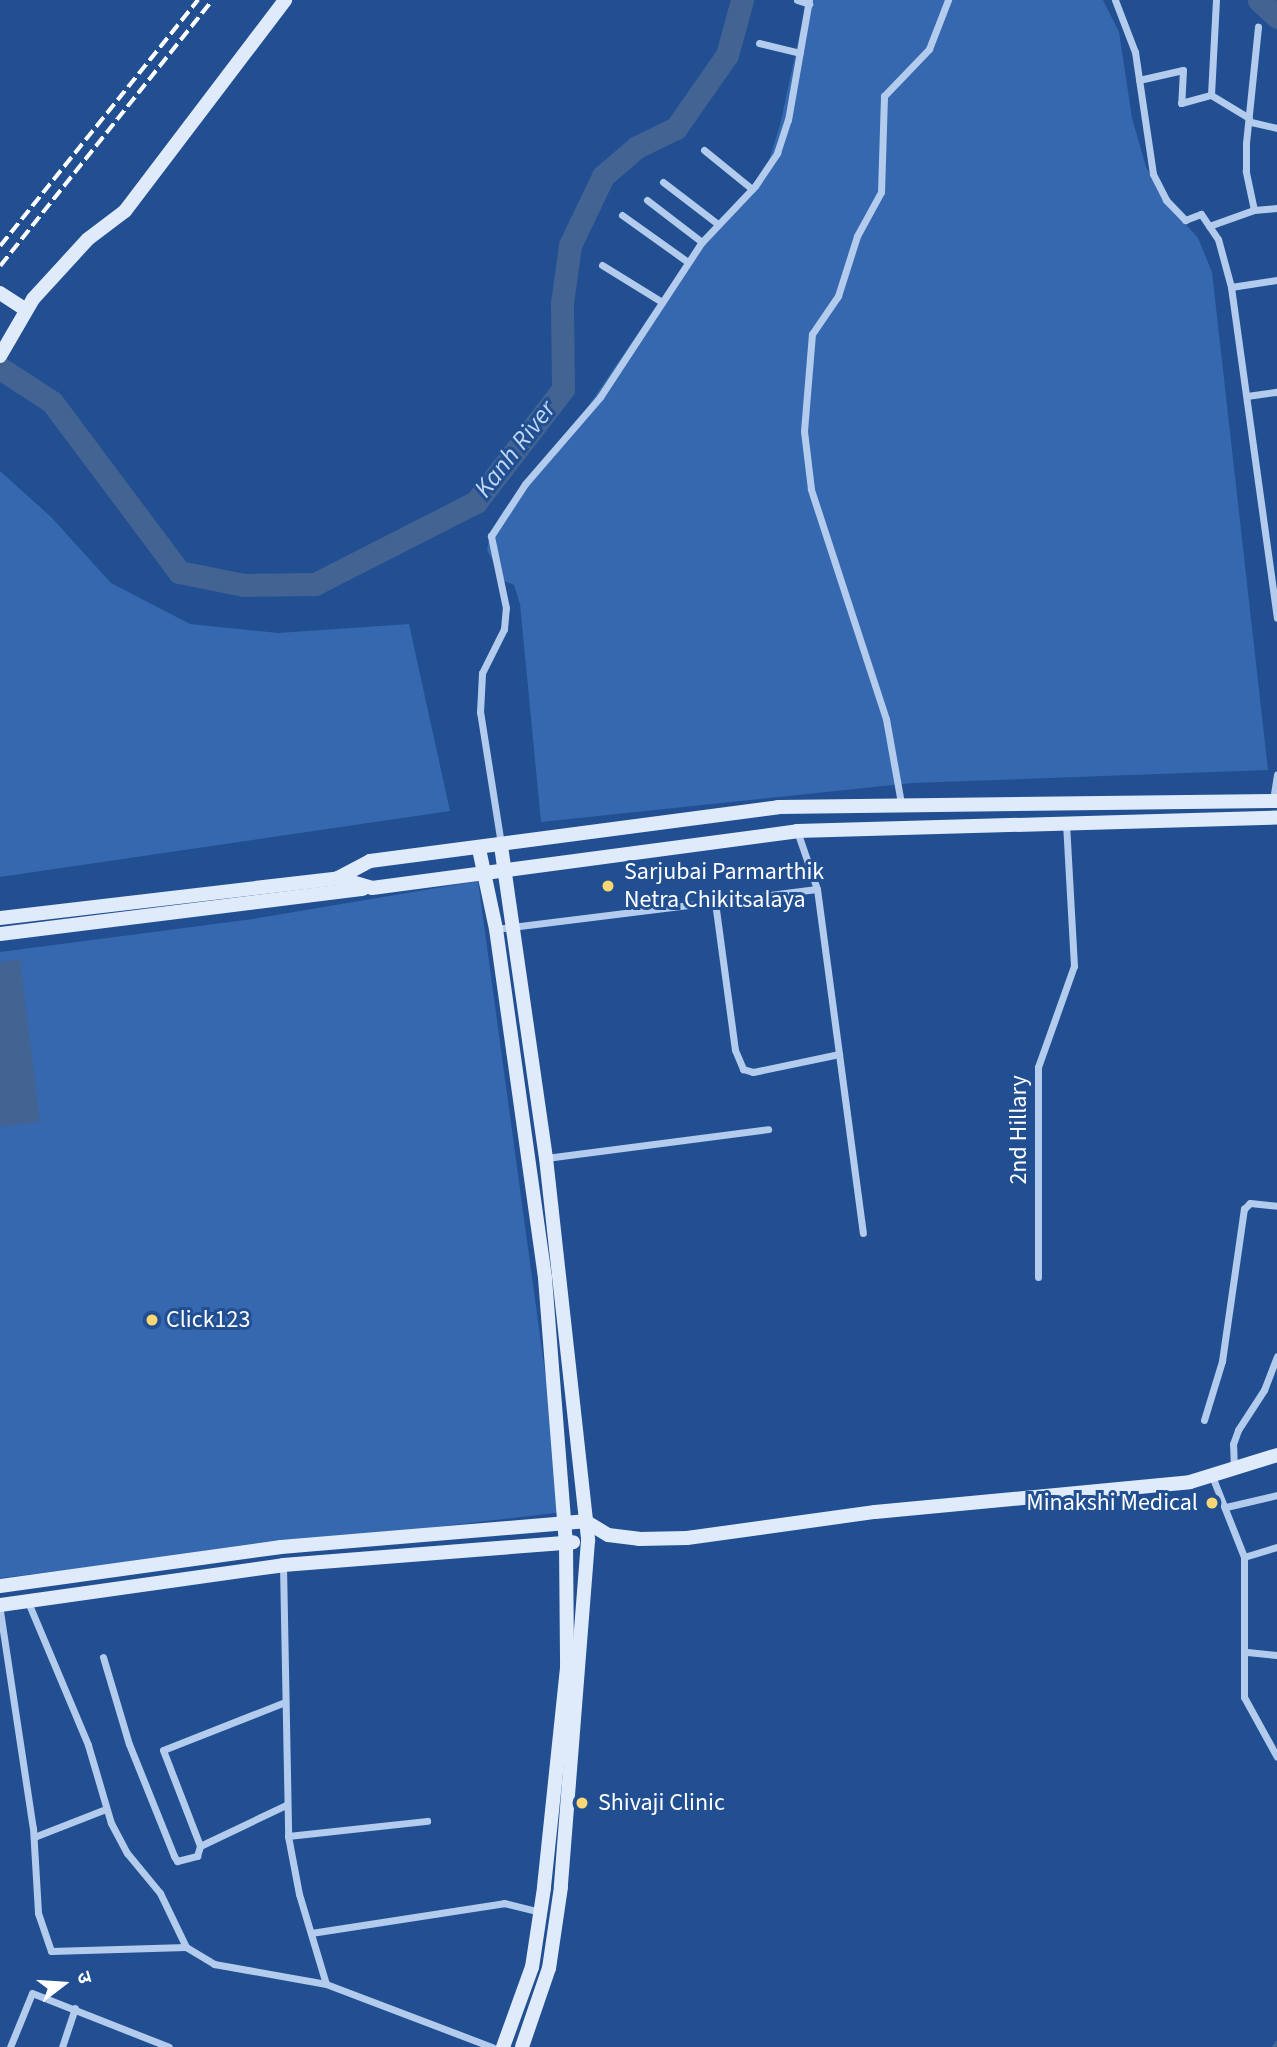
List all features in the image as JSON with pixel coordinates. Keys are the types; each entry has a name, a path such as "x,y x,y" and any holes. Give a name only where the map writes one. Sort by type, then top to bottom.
{"street":[{"path":"0,356 26,310 88,239 125,211 285,0"},
{"path":"522,2047 549,1968 561,1887 588,1541 546,1158 515,927 480,712 482,673 504,629 506,608 491,536 525,484 600,397 702,243 752,189 777,153 785,130 809,2 797,0"},
{"path":"901,803 886,719 811,489 804,431 812,334 838,296 857,236 881,192 884,96 929,49 947,0"},
{"path":"1115,0 1135,52 1153,174 1166,200 1185,220 1201,214 1218,239 1231,287 1277,618"},
{"path":"1211,95 1216,0"},
{"path":"1254,210 1246,171 1258,27"},
{"path":"759,43 800,52"},
{"path":"1139,80 1183,71 1181,103 1211,95 1250,120 1277,128"},
{"path":"704,150 752,189"},
{"path":"663,182 718,224"},
{"path":"648,200 702,243"},
{"path":"1209,226 1254,210 1277,208"},
{"path":"622,215 688,262"},
{"path":"602,265 662,302"},
{"path":"1231,287 1277,280"},
{"path":"0,293 26,310"},
{"path":"1247,396 1277,392"},
{"path":"0,934 482,874 797,831 1273,818 1277,774"},
{"path":"0,918 338,878 370,861 479,849 778,807 901,803 1039,807 1275,801"},
{"name":"2nd Hillary","path":"1038,1277 1038,1067 1074,966 1066,823"},
{"path":"797,831 817,889 863,1233"},
{"path":"479,849 482,874 496,929 545,1278 566,1543 567,1668 540,1912 532,1967 503,2047"},
{"path":"338,878 372,888"},
{"path":"496,929 817,889"},
{"path":"715,902 735,1050 743,1069 753,1072 839,1055"},
{"path":"546,1158 768,1129"},
{"path":"1204,1420 1222,1361 1244,1209 1250,1203 1277,1206"},
{"path":"1234,1471 1238,1430 1264,1390 1277,1356"},
{"path":"0,1605 284,1565 588,1541 608,1535 687,1538 875,1513 1189,1482 1234,1471 1277,1455"},
{"path":"1212,1476 1244,1557 1247,1652 1244,1697 1277,1757"},
{"path":"1226,1507 1277,1495"},
{"path":"0,1586 281,1547 564,1522 586,1521 608,1535"},
{"path":"1244,1557 1277,1547"},
{"path":"284,1565 288,1836 326,1984"},
{"path":"28,1602 88,1745 106,1809 127,1853 160,1894 186,1947 214,1964 326,1984 492,2047"},
{"path":"0,1611 34,1838 38,1913 51,1951 186,1947"},
{"path":"1247,1652 1277,1655"},
{"path":"103,1657 129,1744 177,1861 197,1856 200,1846 163,1750 285,1702"},
{"path":"200,1846 286,1805"},
{"path":"34,1838 106,1809"},
{"path":"288,1836 427,1821"},
{"path":"311,1933 504,1903 540,1912"},
{"path":"10,2047 32,1993 169,2047"},
{"path":"62,2047 75,2008"},
{"path":"517,2008 534,2012"}],"shaded area":[{"path":"807,0 1103,0 1119,32 1132,118 1146,167 1166,202 1198,238 1212,272 1268,770 912,783 541,822 520,604 514,585 504,581 487,550 490,533 503,511 574,427 685,264 766,170 780,125"},
{"path":"0,471 51,517 111,583 190,624 278,633 409,624 450,811 0,877"},
{"path":"478,881 564,1512 0,1578 0,952 253,919"},
{"path":"20,959 40,1122 0,1127 0,962"}],"waterway":[{"name":"Kanh River","path":"0,368 52,402 179,572 244,585 315,584 476,502 563,389 562,303 570,245 603,176 637,147 676,128 727,55 742,0"},
{"name":"Kanh River","path":"1259,0 1277,17"},
{"path":"1274,2047 1277,2043"}],"railway":[{"path":"0,246 198,0"},
{"path":"0,266 212,0"}],"place":[{"name":"Sarjubai Parmarthik Netra Chikitsalaya","path":"608,886"},
{"name":"Click123","path":"152,1320"},
{"name":"Minakshi Medical","path":"1212,1503"},
{"name":"Shivaji Clinic","path":"582,1803"}]}
